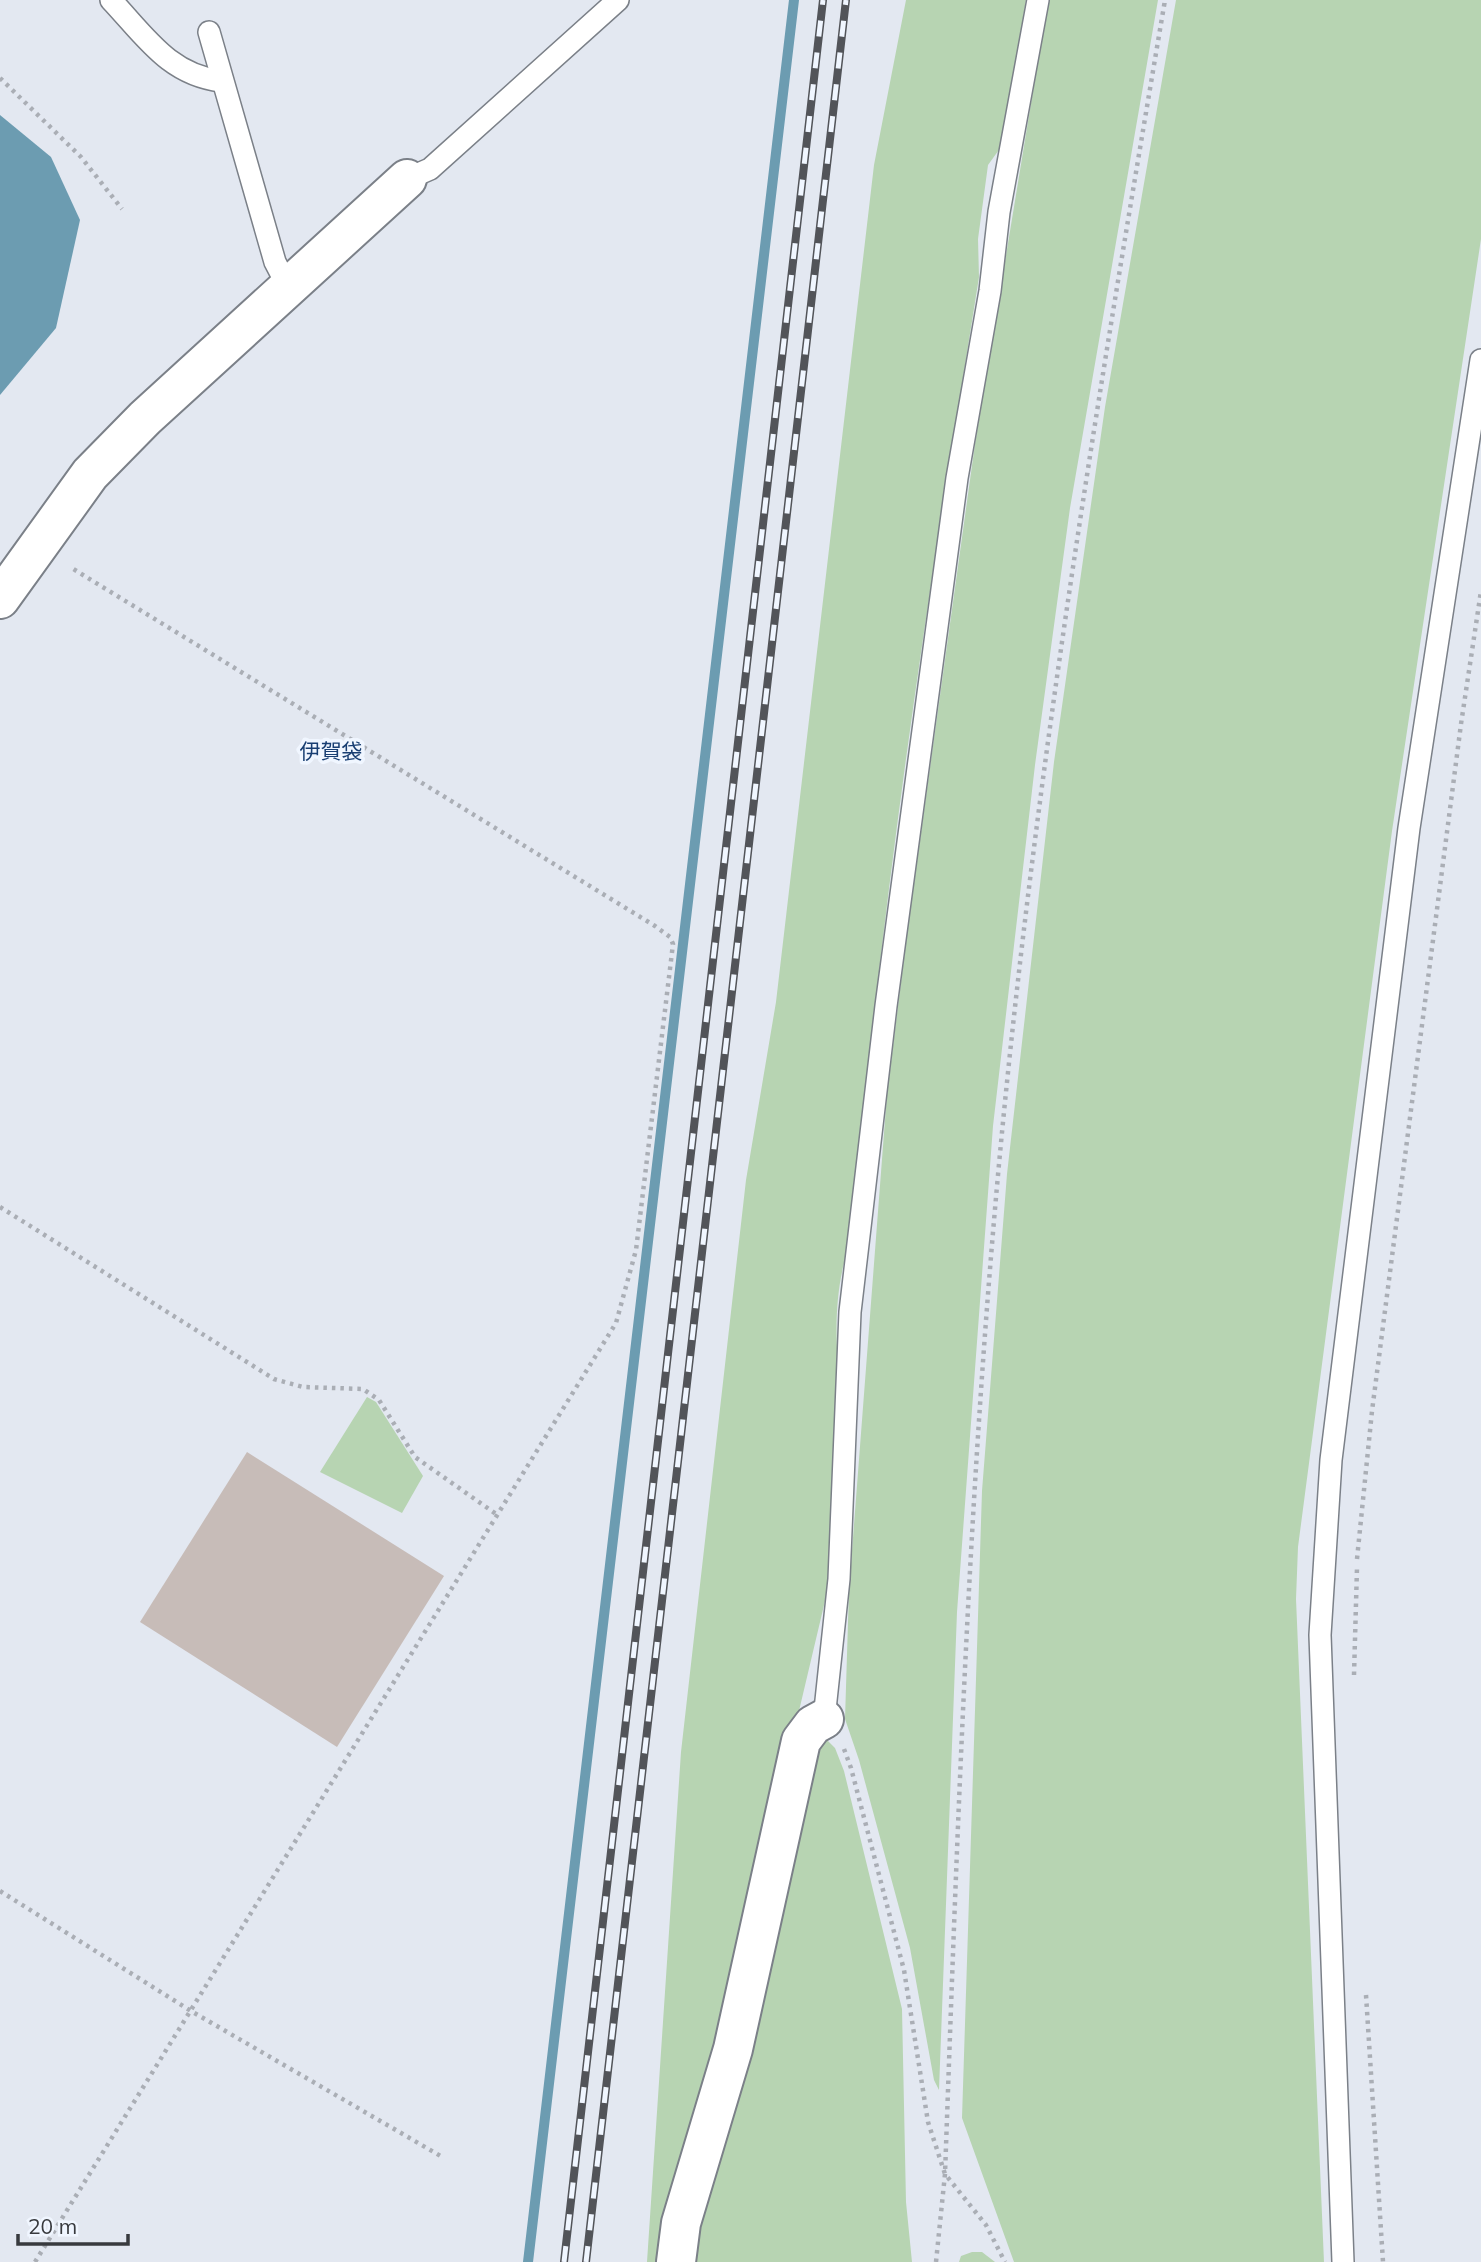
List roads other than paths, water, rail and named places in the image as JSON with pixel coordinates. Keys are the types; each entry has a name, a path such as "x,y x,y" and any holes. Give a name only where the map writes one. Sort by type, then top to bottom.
{"street":[{"path":"0,599 35,546 90,474 145,418 407,179"},
{"path":"676,2262 681,2222 733,2049 801,1741 813,1725 824,1719"}],"lane":[{"path":"111,0 173,66 198,78 221,81"},
{"path":"407,179 430,169 618,0"},
{"path":"824,1719 839,1579 850,1312 886,1006 957,478 990,291 999,212 1038,0"},
{"path":"209,32 275,262 288,287"},
{"path":"1343,2262 1320,1635 1331,1460 1409,828 1481,360"}],"water":[{"path":"0,115 51,157 80,220 56,328 0,395"}],"waterway":[{"path":"528,2262 794,0"}],"railway":[{"path":"564,2262 823,0"},
{"path":"586,2262 846,0"}],"district":[{"name":"伊賀袋","path":"331,751"}]}
